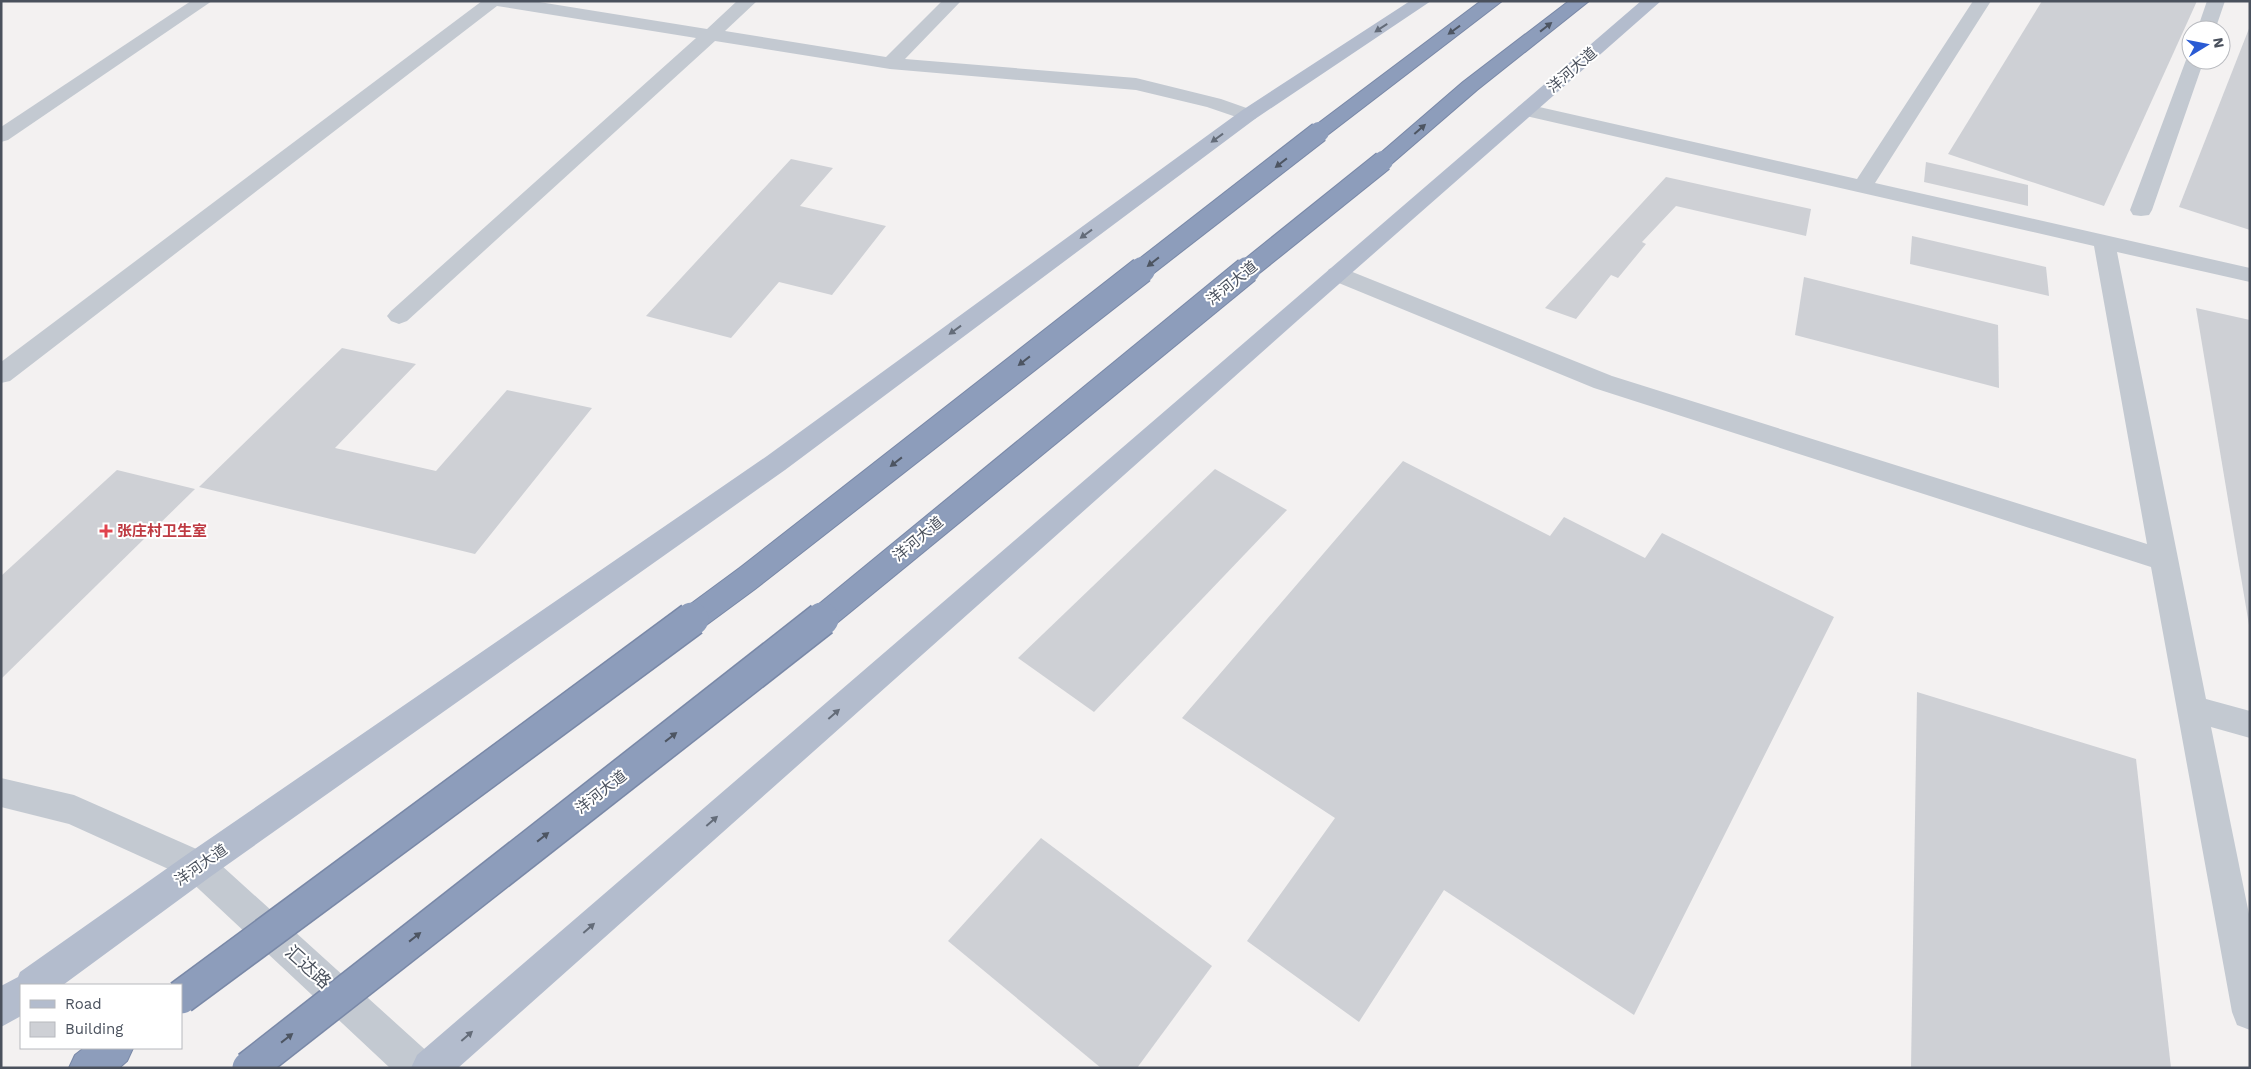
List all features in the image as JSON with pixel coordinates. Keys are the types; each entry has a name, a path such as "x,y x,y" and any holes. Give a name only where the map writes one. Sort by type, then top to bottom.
{"highway":[{"path":"182,995 748,578 1319,132 1493,1"},
{"name":"洋河大道","path":"249,1068 828,614 1104,385 1383,161 1470,86 1580,1"},
{"path":"88,1068 113,1049"}],"main road":[{"name":"洋河大道","path":"34,984 198,866 776,463 1248,115 1422,1"},
{"name":"洋河大道","path":"430,1068 1337,274 1652,1"},
{"path":"1,1008 20,995"}],"street":[{"path":"1,136 203,1"},
{"path":"1,376 493,1"},
{"path":"498,1 890,64 1136,84 1214,103 1248,115"},
{"path":"399,316 713,35 748,1"},
{"path":"890,64 952,1"},
{"path":"1862,187 1982,1"},
{"path":"2209,20 2216,1"},
{"path":"2141,210 2191,70"},
{"path":"1526,110 2250,275"},
{"path":"2104,243 2250,1012"},
{"path":"1337,274 1493,339 1603,382 2164,560"},
{"path":"2192,708 2250,725"},
{"name":"汇达路","path":"1,792 74,810 198,866 418,1068"}],"building":[{"path":"2042,1 2197,1 2188,20 2181,20 2181,36 2104,206 1948,154"},
{"path":"2250,26 2250,230 2179,207"},
{"path":"791,159 833,168 800,206 886,226 832,295 779,282 731,338 646,316"},
{"path":"1926,162 2028,185 2028,206 1924,182"},
{"path":"1666,177 1811,209 1806,236 1676,206 1642,242 1646,244 1618,278 1611,275 1576,319 1545,308"},
{"path":"1912,236 2046,267 2049,296 1910,264"},
{"path":"1804,277 1998,325 1999,388 1795,335"},
{"path":"2196,308 2250,320 2250,625 2249,625"},
{"path":"342,348 416,364 335,448 436,471 507,390 592,408 475,554 199,487"},
{"path":"1403,461 1550,536 1564,517 1645,558 1662,533 1834,617 1634,1015 1444,890 1359,1022 1247,941 1335,818 1182,718"},
{"path":"1215,469 1287,510 1094,712 1018,658"},
{"path":"117,470 195,489 1,679 1,576"},
{"path":"1917,692 2136,759 2171,1068 1911,1068"},
{"path":"1041,838 1212,966 1137,1068 1101,1068 948,941"}],"place":[{"name":"张庄村卫生室","path":"106,531"}]}
